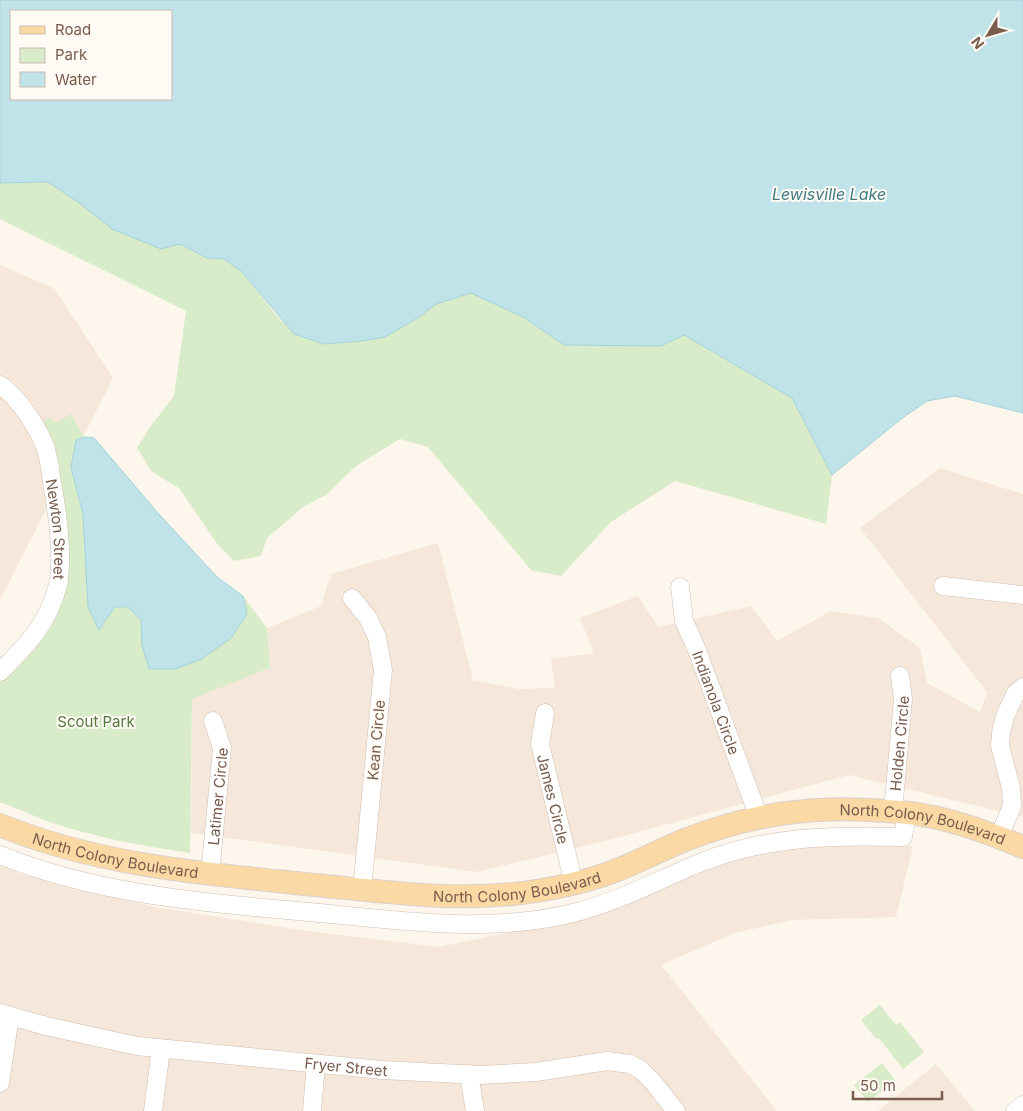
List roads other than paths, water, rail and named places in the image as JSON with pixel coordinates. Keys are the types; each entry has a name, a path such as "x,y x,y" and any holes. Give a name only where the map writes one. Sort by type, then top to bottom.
{"main road":[{"name":"North Colony Boulevard","path":"0,825 20,833 91,854 210,875 451,897 500,895 574,884 613,872 685,840 726,826 796,811 823,808 900,812 940,819 999,837 1023,847"}],"street":[{"name":"Newton Street","path":"0,385 8,390 18,402 46,448 55,496 61,548 59,584 47,614 38,632 0,672"},
{"path":"942,586 1023,595"},
{"name":"Indianola Circle","path":"680,587 684,621 759,818"},
{"name":"Kean Circle","path":"352,598 368,618 376,636 383,670 362,890"},
{"name":"Holden Circle","path":"0,855 68,877 143,894 205,902 454,925 516,922 576,912 629,895 702,862 734,851 770,843 820,836 903,837 900,812 903,699 900,676"},
{"path":"999,837 1012,806 1011,788 1000,746 1001,732 1005,716 1016,693 1023,687"},
{"name":"James Circle","path":"545,713 540,744 574,884"},
{"name":"Latimer Circle","path":"210,875 222,748 212,721"},
{"path":"0,1083 5,1014"},
{"name":"Fryer Street","path":"5,1014 104,1040 136,1046 316,1064 480,1076 536,1072 607,1061 630,1064 641,1070 653,1082 676,1111"},
{"path":"153,1111 161,1048"},
{"path":"312,1111 316,1064"},
{"path":"469,1074 475,1111"},
{"path":"1015,1111 1023,1105"}],"water":[{"name":"Lewisville Lake","path":"0,0 1023,0 1023,413 955,396 927,401 901,419 832,475 792,398 684,335 661,346 564,345 525,318 471,293 436,304 418,318 385,337 324,344 294,334 242,272 224,259 207,258 180,244 161,249 112,229 78,202 48,182 0,183"},
{"path":"84,437 94,438 158,513 217,577 243,596 247,614 231,638 202,659 175,669 149,669 142,645 141,620 128,607 115,607 99,630 88,607 83,514 71,467 76,440"}],"park label":[{"name":"Scout Park","path":"96,721"}]}
